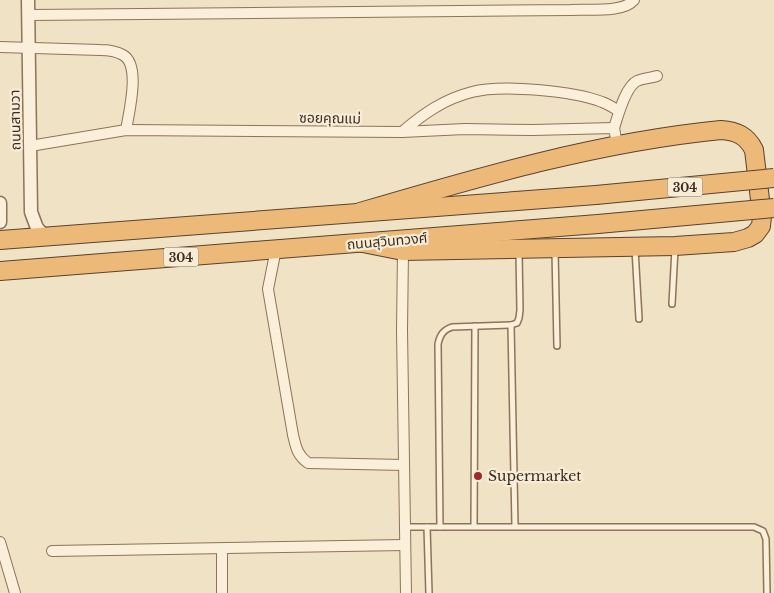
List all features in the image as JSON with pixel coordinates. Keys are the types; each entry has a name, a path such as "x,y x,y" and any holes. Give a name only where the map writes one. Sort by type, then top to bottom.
{"highway":[{"path":"360,212 513,169 616,136 721,130 732,131 750,141 754,150 762,216 761,226 755,234 748,238 734,242 675,246 403,251 363,243"},
{"name":"304","path":"0,240 596,195 774,178"},
{"name":"ถนนสุวินทวงศ์","path":"0,271 598,224 774,208"}],"street":[{"name":"ถนนสามวา","path":"28,0 31,212 37,228 45,236"},
{"path":"28,15 571,10 620,8 630,5 634,0"},
{"path":"0,47 100,50 114,51 124,55 130,61 133,72 126,130"},
{"path":"616,136 619,111 632,86 637,81 657,76"},
{"path":"402,132 424,112 445,101 473,92 531,90 571,95 602,102 619,111"},
{"name":"ซอยคุณแม่","path":"30,146 126,130 402,132 465,129 533,130 616,136"},
{"path":"0,203 0,222"},
{"path":"276,249 268,289 292,435 301,458 308,463 404,465"},
{"path":"403,251 402,330 406,593"},
{"path":"0,542 14,593"},
{"path":"52,551 405,545"},
{"path":"222,548 222,593"}],"lane":[{"path":"635,246 639,319"},
{"path":"672,304 675,246"},
{"path":"555,248 557,346"},
{"path":"440,527 438,344 440,336 452,327 511,325 517,323 519,318 518,249"},
{"path":"511,325 515,526"},
{"path":"474,326 474,526"},
{"path":"405,527 758,528 765,533 766,539 767,593"},
{"path":"427,527 430,593"}],"place":[{"name":"Supermarket","path":"478,476"}]}
